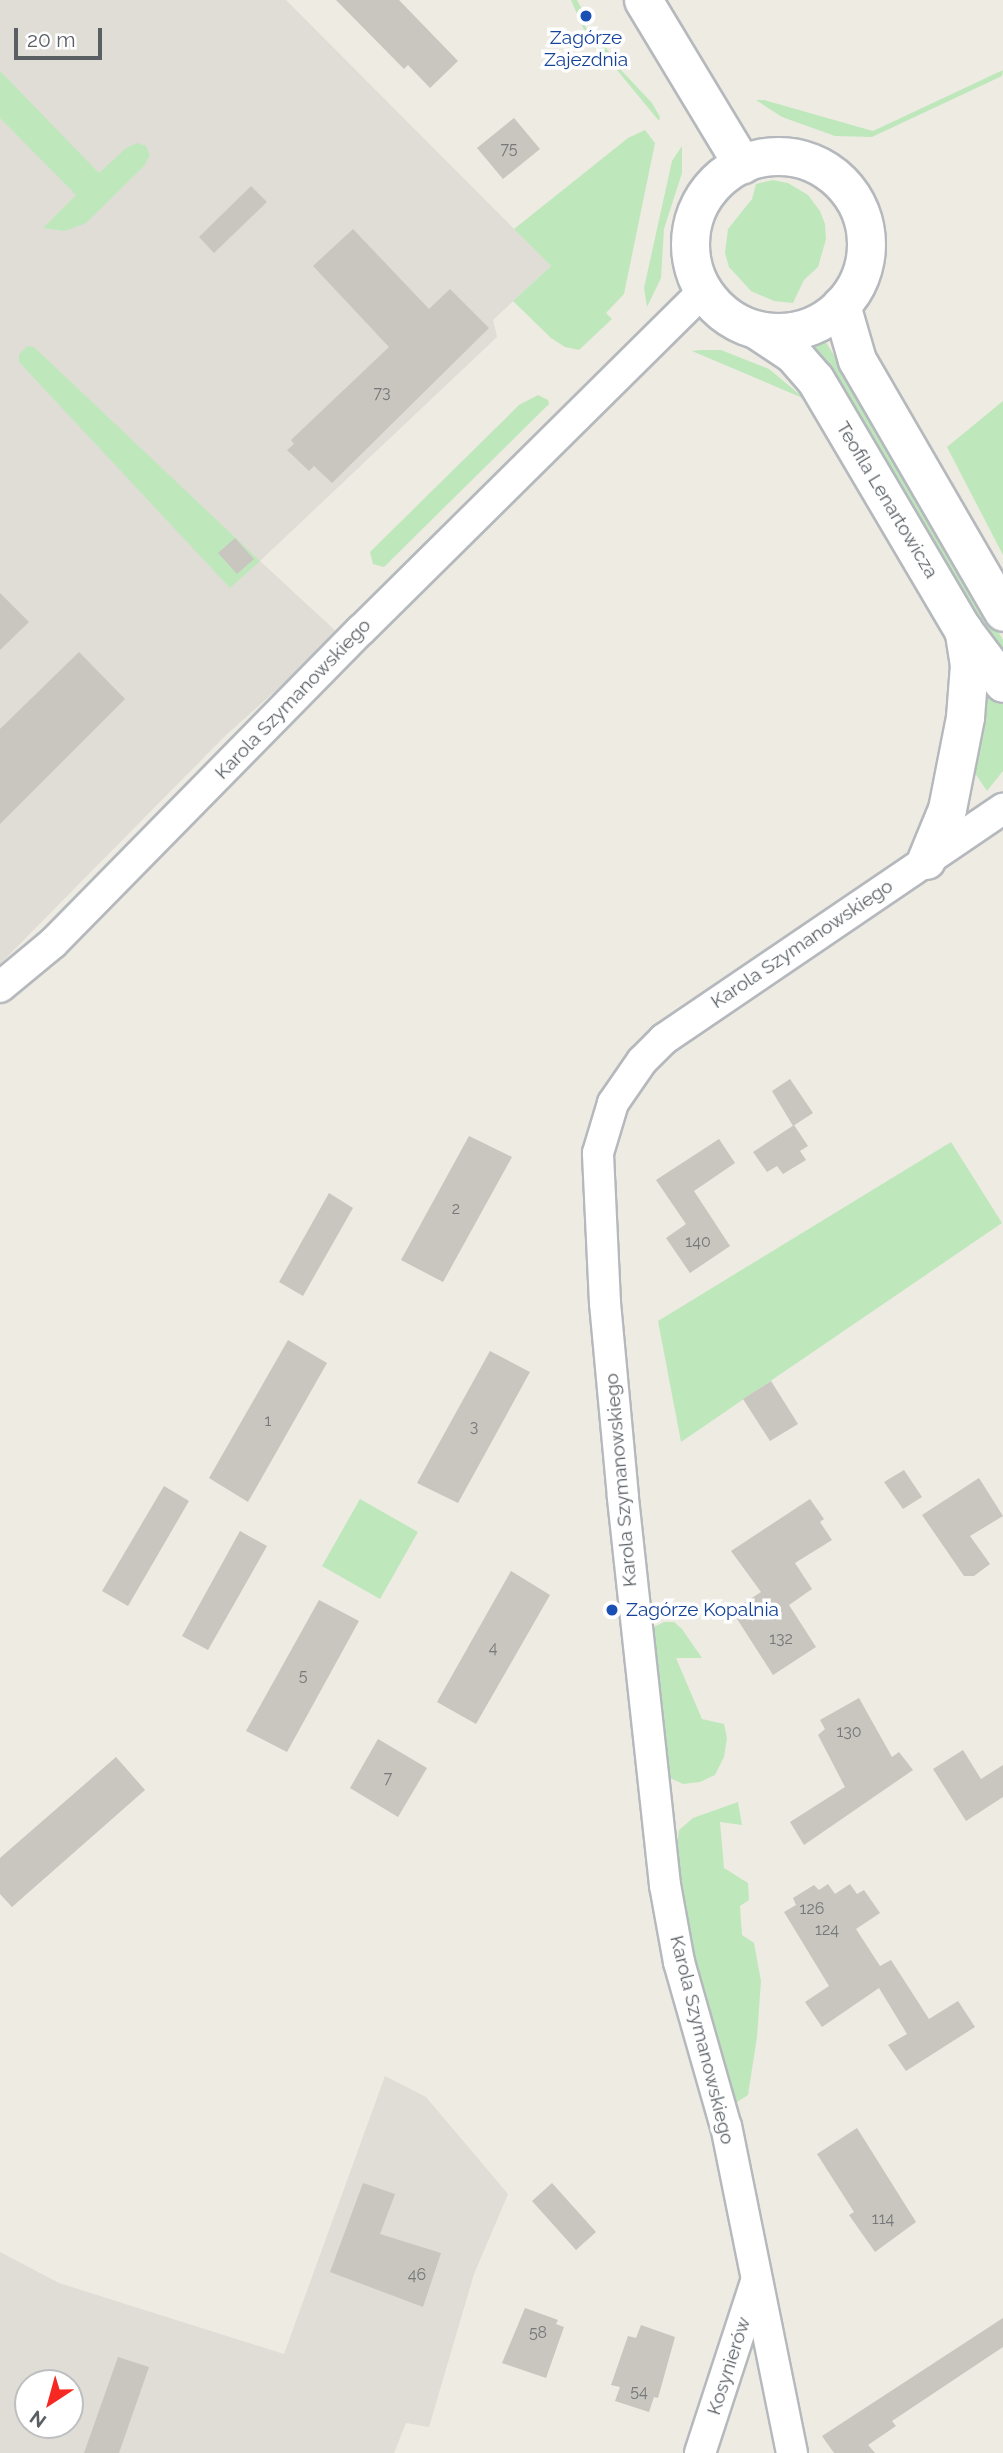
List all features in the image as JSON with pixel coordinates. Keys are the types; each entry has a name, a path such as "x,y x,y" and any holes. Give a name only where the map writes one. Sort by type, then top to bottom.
{"street":[{"path":"643,0 742,164"},
{"path":"776,156 794,158 827,171 852,197 860,214 865,253 861,272 841,305 827,317 794,331 757,330 726,315 703,290 691,255 694,219 712,186 742,164 776,156"},
{"name":"Karola Szymanowskiego","path":"0,987 53,943 361,630 703,290"},
{"path":"841,305 857,360 1003,612"},
{"name":"Teofila Lenartowicza","path":"757,330 793,354 814,379 963,628 1003,683"},
{"path":"926,860 947,809 969,695 969,665 963,628"},
{"name":"Karola Szymanowskiego","path":"792,2453 726,2127 679,1962 665,1885 619,1456 605,1303 598,1153 613,1103 642,1061 664,1040 1003,809"},
{"name":"Kosynierów","path":"700,2453 757,2278"}],"shaded area":[{"path":"0,0 286,0 551,266 493,320 497,337 260,561 339,634 225,736 0,964"},
{"path":"385,2076 426,2097 508,2194 474,2274 429,2427 406,2423 394,2453 0,2453 0,2252 59,2283 284,2354"}],"green space":[{"path":"571,0 577,0 583,11 578,14 591,36 596,33 621,70 652,103 660,117 659,121 584,30"},
{"path":"1003,70 1002,76 872,137 835,136 782,117 756,100 873,131"},
{"path":"0,71 99,173 126,148 138,143 146,146 150,155 144,166 86,223 65,231 43,228 76,195 0,118"},
{"path":"645,130 655,143 624,294 606,313 612,319 579,350 565,347 551,338 513,301 551,266 514,229 628,138"},
{"path":"682,146 682,173 664,229 661,278 647,307 644,288 672,161"},
{"path":"773,180 788,183 808,195 820,211 825,224 826,239 818,267 804,280 793,303 774,301 751,291 729,267 725,253 728,229 752,199 756,184"},
{"path":"818,334 823,337 1003,640 1003,664 812,342 812,337"},
{"path":"27,346 34,347 260,561 230,588 19,362 19,355"},
{"path":"721,350 769,369 805,399 692,351"},
{"path":"538,395 548,400 549,404 384,567 373,564 370,552 519,405"},
{"path":"1003,401 1003,555 947,447"},
{"path":"988,675 1003,702 1003,771 987,791 968,763"},
{"path":"951,1142 1002,1223 681,1442 658,1321"},
{"path":"360,1499 418,1532 380,1599 322,1566"},
{"path":"664,1622 674,1622 682,1629 702,1658 676,1658 702,1719 724,1724 727,1738 724,1757 715,1775 700,1782 683,1784 670,1778 650,1637 654,1627"},
{"path":"738,1802 742,1825 720,1822 724,1868 748,1883 749,1900 740,1906 742,1935 754,1943 761,1981 757,2037 748,2095 737,2102 731,2101 690,1953 676,1851 679,1830 693,1818"}],"building":[{"path":"336,0 399,0 458,61 430,88 408,65 404,69"},
{"path":"514,118 540,149 503,179 477,148"},
{"path":"251,186 267,202 214,253 199,237"},
{"path":"353,229 429,309 450,289 489,328 332,483 314,466 309,471 287,450 294,444 291,440 389,347 313,266"},
{"path":"235,538 254,559 237,574 218,553"},
{"path":"0,593 29,622 0,650"},
{"path":"79,652 125,699 0,824 0,729"},
{"path":"790,1079 813,1113 793,1126 772,1091"},
{"path":"794,1125 808,1146 800,1151 806,1160 783,1174 777,1166 767,1172 753,1152"},
{"path":"469,1136 512,1157 443,1282 401,1260"},
{"path":"719,1139 735,1163 694,1191 730,1246 690,1273 666,1238 686,1224 656,1180"},
{"path":"329,1193 353,1208 303,1296 279,1282"},
{"path":"288,1340 327,1363 248,1502 209,1478"},
{"path":"490,1351 530,1372 458,1503 417,1483"},
{"path":"771,1381 798,1424 770,1441 743,1399"},
{"path":"904,1470 922,1497 903,1509 884,1482"},
{"path":"979,1478 1003,1516 970,1536 990,1564 974,1576 964,1576 922,1515"},
{"path":"164,1486 189,1501 128,1606 102,1591"},
{"path":"810,1499 824,1519 820,1522 832,1540 795,1563 812,1589 789,1605 816,1647 773,1675 732,1611 761,1592 731,1551"},
{"path":"240,1531 267,1546 208,1650 182,1636"},
{"path":"511,1571 550,1595 476,1724 437,1702"},
{"path":"319,1600 359,1621 287,1752 246,1731"},
{"path":"859,1698 892,1757 899,1752 913,1770 804,1845 790,1822 845,1787 818,1735 825,1729 820,1720"},
{"path":"378,1739 427,1768 398,1817 350,1788"},
{"path":"963,1750 981,1779 1003,1765 1003,1797 966,1821 933,1769"},
{"path":"116,1757 145,1790 12,1907 0,1894 0,1858"},
{"path":"828,1884 835,1894 850,1884 857,1894 864,1890 880,1913 856,1929 880,1966 891,1960 929,2019 958,2001 975,2027 906,2071 888,2045 907,2034 879,1988 822,2027 805,2002 829,1986 784,1912 796,1905 793,1898 814,1885 819,1890"},
{"path":"857,2128 916,2222 875,2252 849,2215 854,2212 817,2154"},
{"path":"363,2183 395,2194 380,2234 441,2253 423,2307 330,2272"},
{"path":"552,2183 596,2232 576,2250 532,2201"},
{"path":"525,2308 558,2320 556,2324 564,2327 546,2378 502,2363"},
{"path":"1003,2318 1003,2347 892,2421 896,2426 868,2445 875,2453 834,2453 822,2436"},
{"path":"641,2325 675,2337 658,2398 654,2397 649,2412 615,2401 620,2387 611,2385 628,2336 636,2338"},
{"path":"118,2357 149,2367 119,2453 84,2453"}],"place":[{"name":"Zagórze Zajezdnia","path":"586,16"},
{"name":"Zagórze Kopalnia","path":"612,1610"}]}
